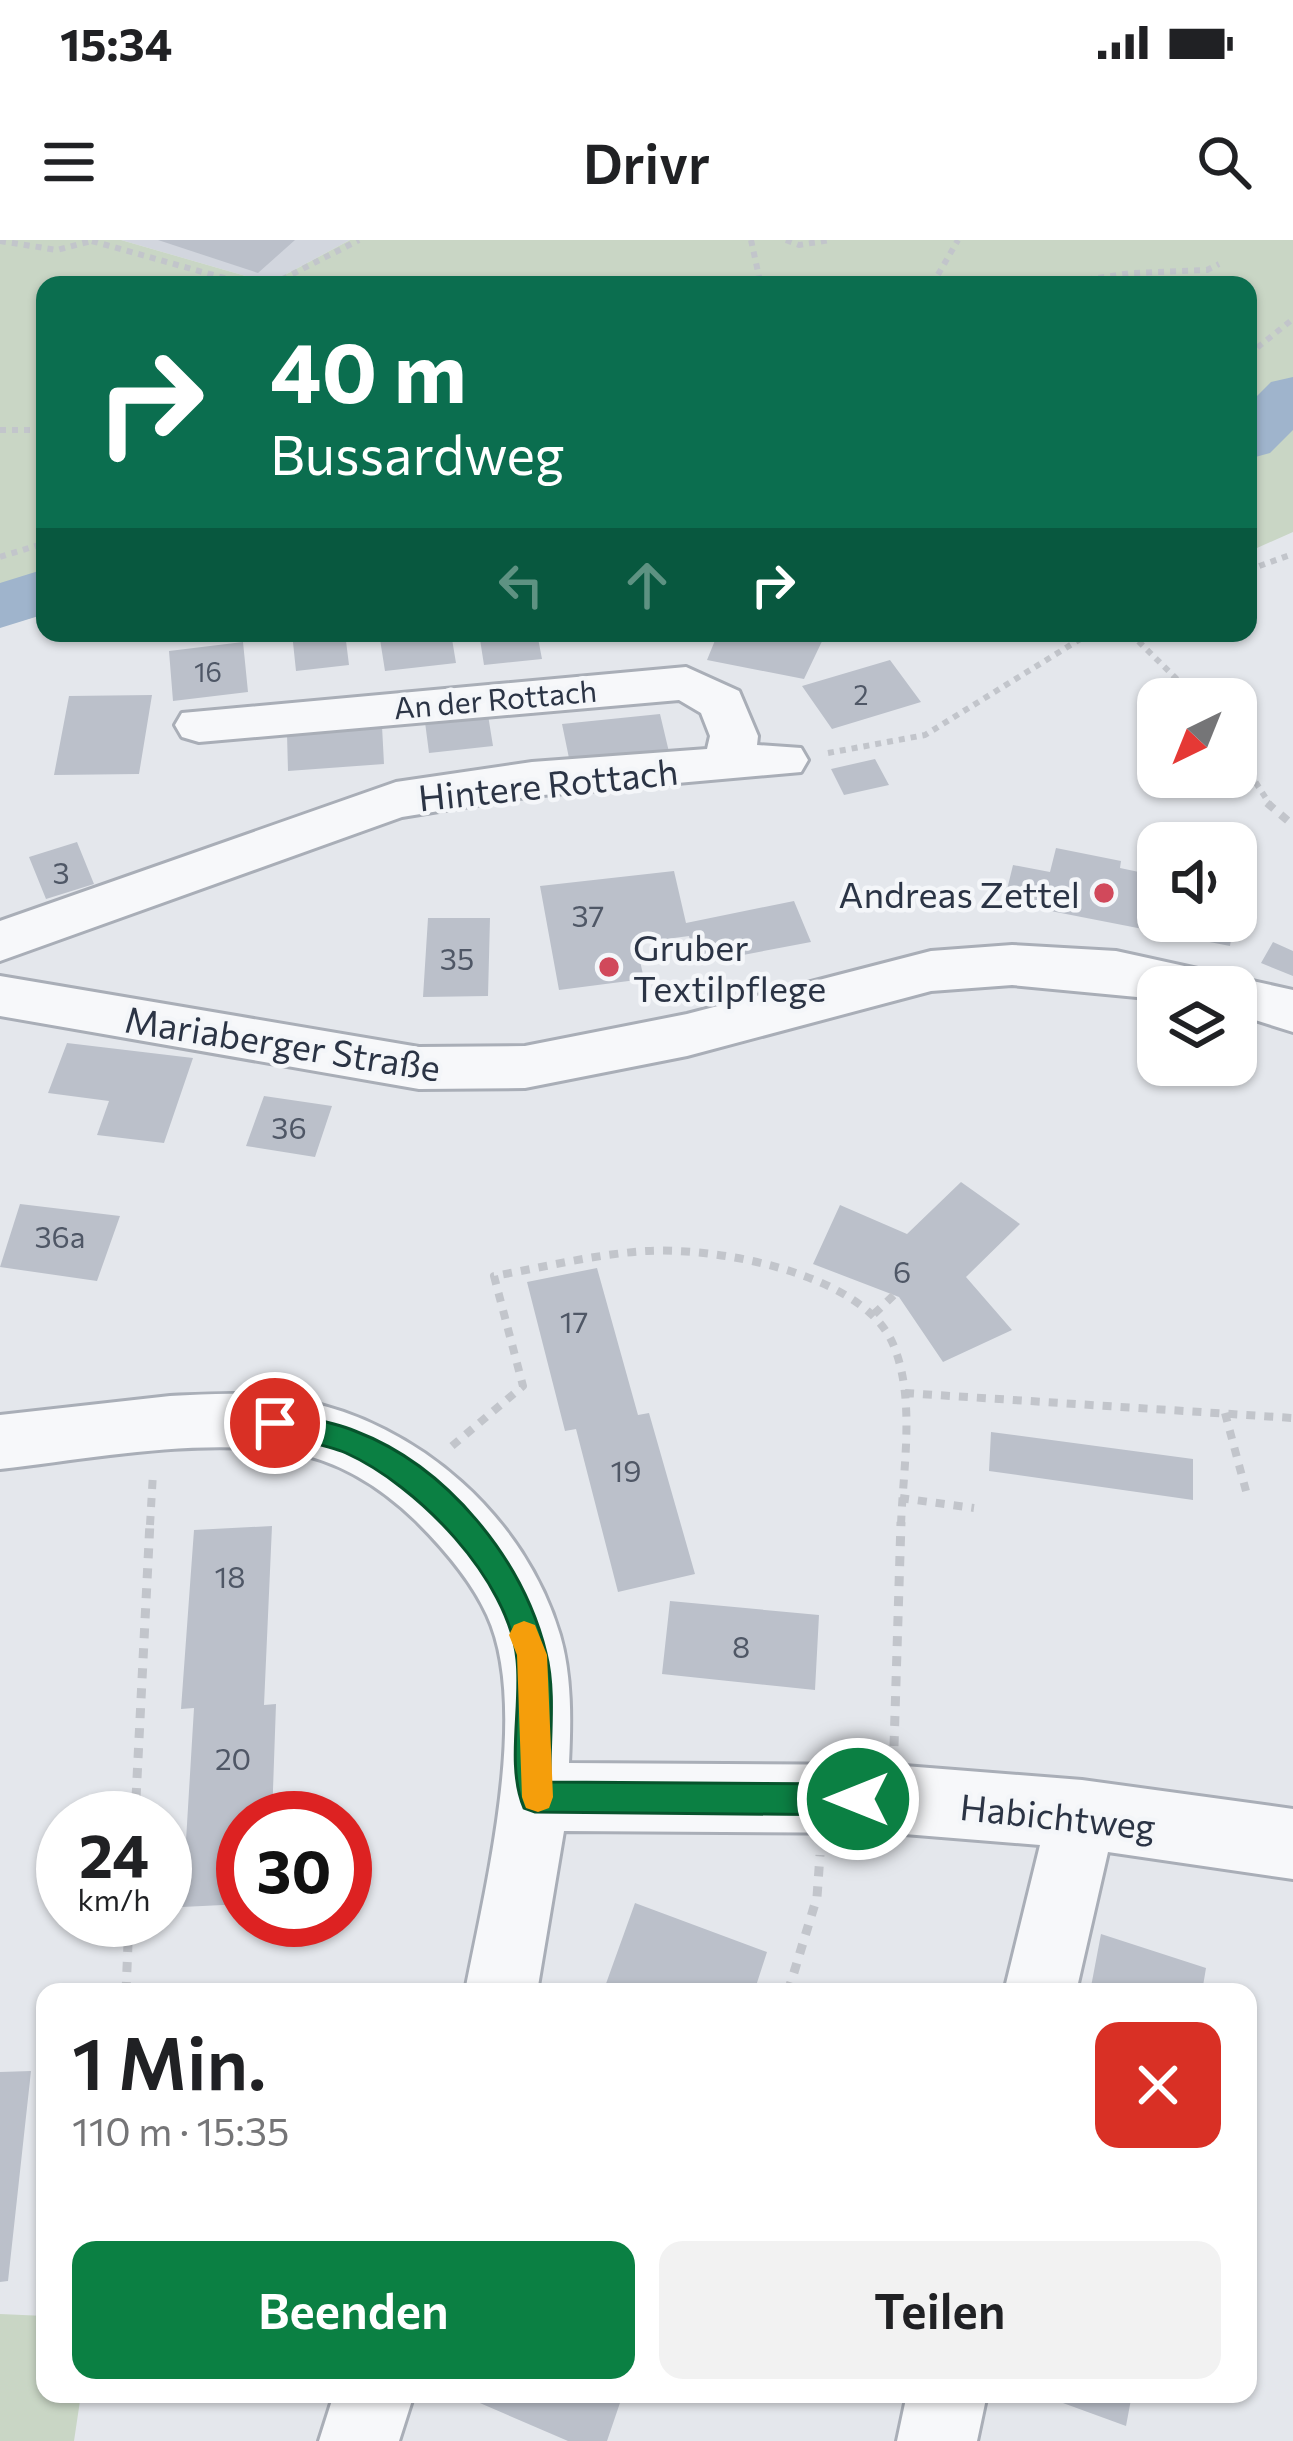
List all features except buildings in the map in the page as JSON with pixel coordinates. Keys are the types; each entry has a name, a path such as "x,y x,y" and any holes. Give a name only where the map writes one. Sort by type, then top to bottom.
{"street":[{"name":"An der Rottach","path":"200,725 686,682 722,703 734,736 729,764"},
{"name":"Hintere Rottach","path":"0,941 396,800 532,779 784,760"},
{"name":"Mariaberger Straße","path":"0,995 311,1052 440,1068 525,1067 686,1035 932,971 1012,965 1137,975"},
{"path":"1257,1000 1293,1011"},
{"path":"0,1442 155,1424 275,1423 350,1441 414,1478 457,1519 504,1583 532,1655 535,1797 503,1983"},
{"name":"Habichtweg","path":"535,1797 892,1799 1082,1814 1293,1844"},
{"path":"1042,1983 1082,1814"},
{"path":"359,2441 371,2403"},
{"path":"937,2441 945,2403"}],"path":[{"path":"0,241 56,250 92,240 218,276"},
{"path":"289,276 359,240"},
{"path":"751,240 759,276"},
{"path":"786,240 799,245 830,240"},
{"path":"937,276 958,240"},
{"path":"1111,276 1207,270 1219,264"},
{"path":"1257,348 1293,319"},
{"path":"0,430 36,430"},
{"path":"0,557 36,547"},
{"path":"1257,567 1293,554"},
{"path":"784,760 925,735 1075,642"},
{"path":"1139,642 1176,678"},
{"path":"1257,789 1293,825"},
{"path":"414,1478 523,1386 494,1276 667,1250 754,1263 826,1287 874,1314 898,1350 905,1393 892,1799"},
{"path":"874,1314 895,1294"},
{"path":"905,1393 1293,1418"},
{"path":"1225,1413 1246,1491"},
{"path":"136,1791 155,1424"},
{"path":"900,1498 974,1508"},
{"path":"791,1983 817,1897 824,1799"},
{"path":"126,1983 128,1947"}],"shaded area":[{"path":"121,240 350,240 283,276 246,276"}],"green space":[{"path":"0,240 121,240 246,276 36,276 36,617 0,627"},
{"path":"350,240 1293,240 1293,532 1257,548 1257,276 283,276"},
{"path":"0,2314 36,2316 36,2403 80,2403 74,2441 0,2441"}],"waterway":[{"path":"1257,431 1293,395"},
{"path":"0,606 36,594"}],"slow traffic":[{"path":"524,1635 532,1655 538,1797"}],"place":[{"name":"Andreas Zettel","path":"1104,893"},
{"name":"Gruber Textilpflege","path":"609,967"}],"route":[{"path":"275,1423 350,1441 414,1478 457,1519 504,1583 532,1655 535,1797 858,1799"}]}
